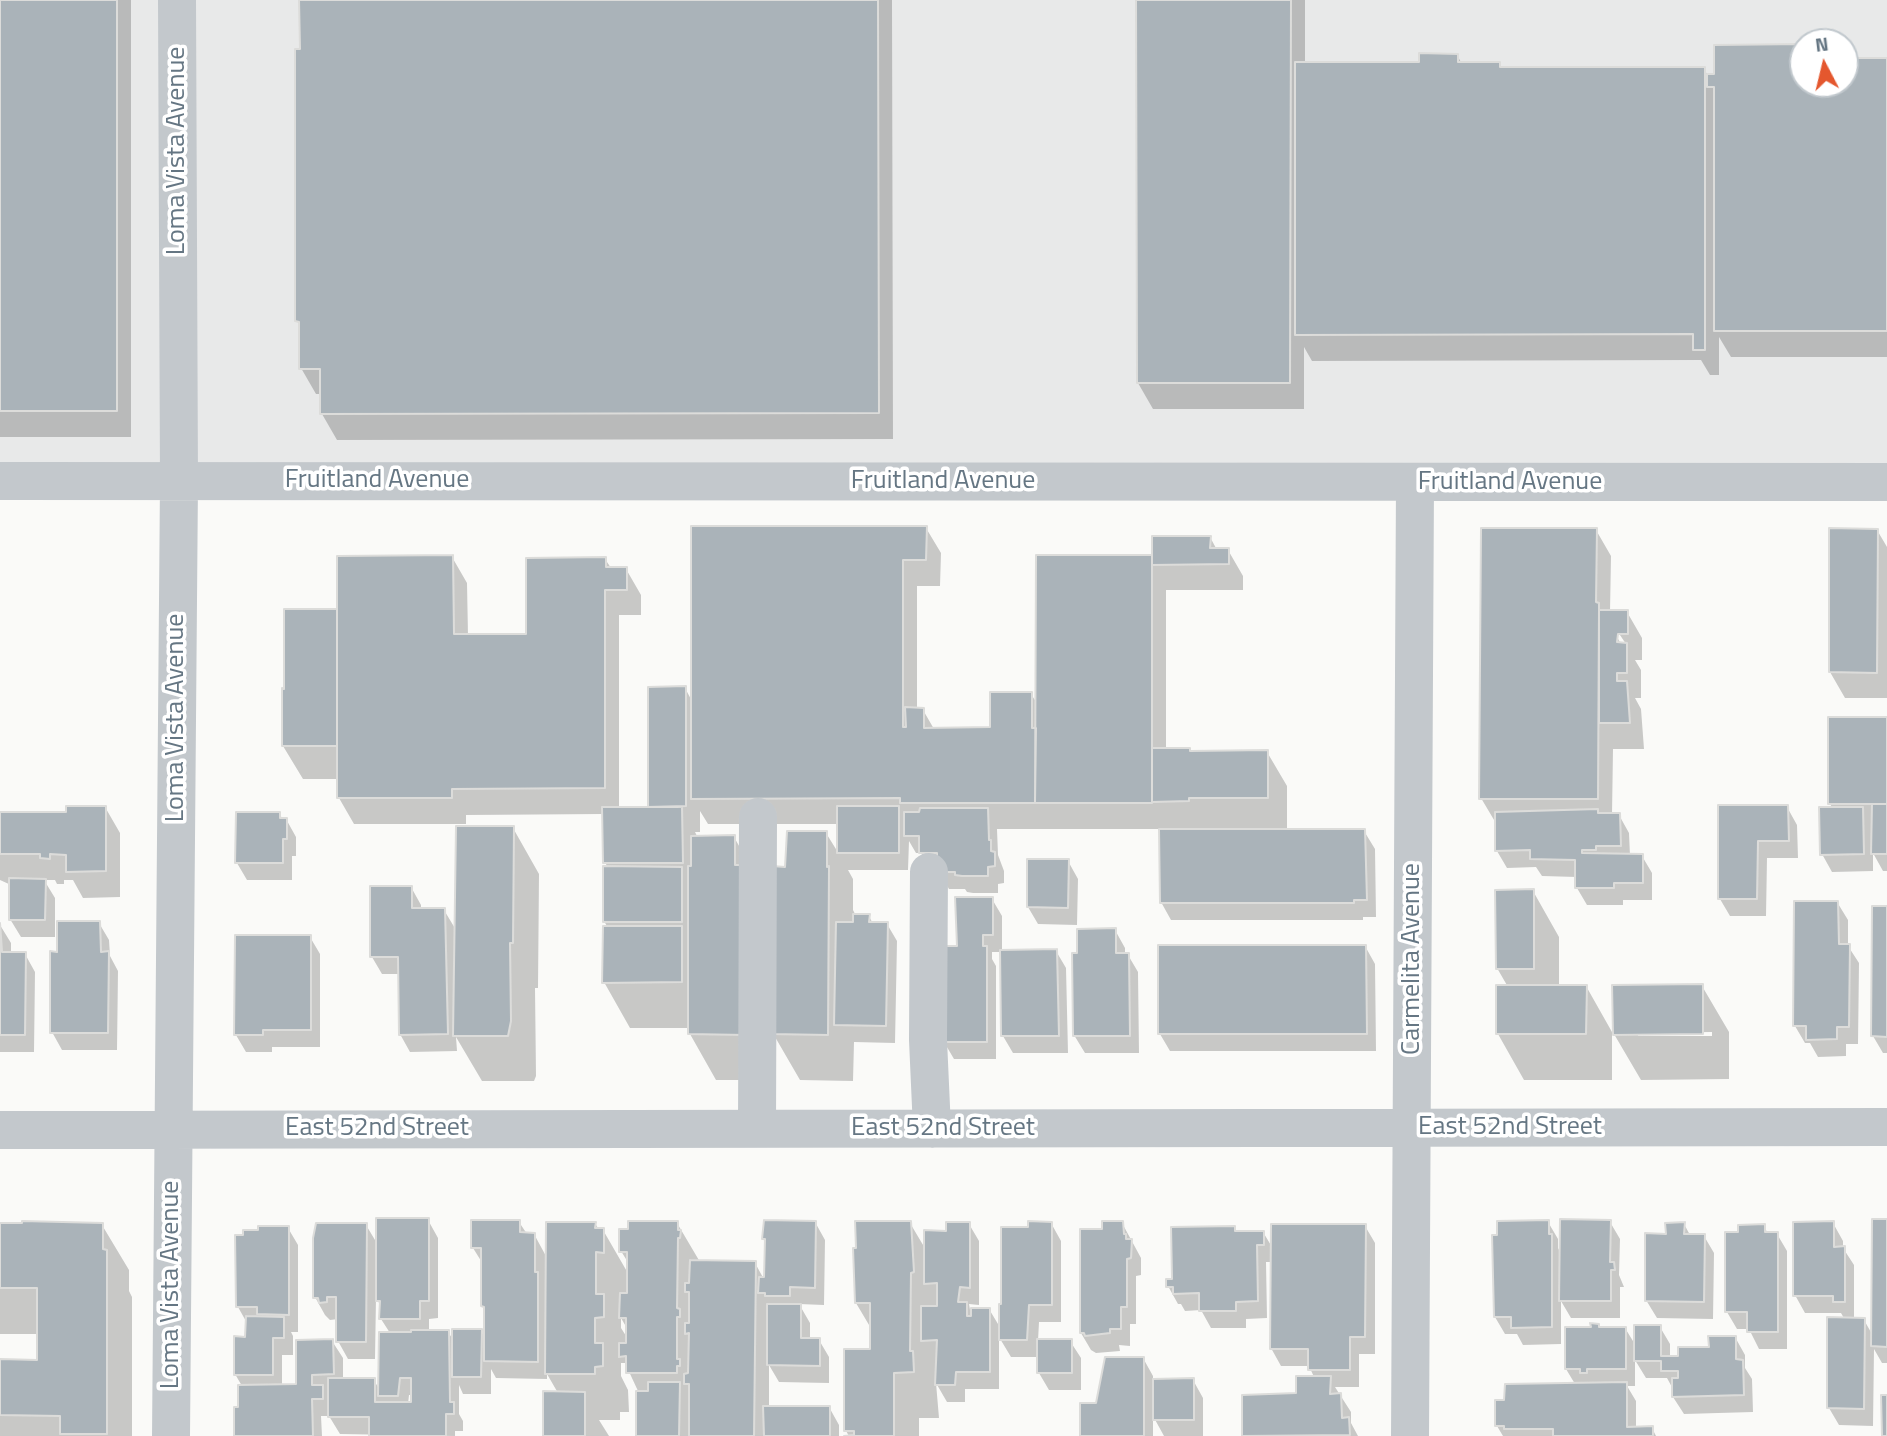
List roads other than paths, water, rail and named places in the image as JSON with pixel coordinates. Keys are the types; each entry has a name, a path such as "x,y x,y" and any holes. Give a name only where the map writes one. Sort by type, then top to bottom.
{"street":[{"name":"Loma Vista Avenue","path":"171,1436 179,481 177,0"},
{"name":"Fruitland Avenue","path":"0,481 1887,482"},
{"name":"Carmelita Avenue","path":"1410,1436 1415,483"},
{"path":"757,1128 758,817"},
{"path":"929,872 928,1040 932,1129"},
{"name":"East 52nd Street","path":"0,1130 1887,1127"}]}
